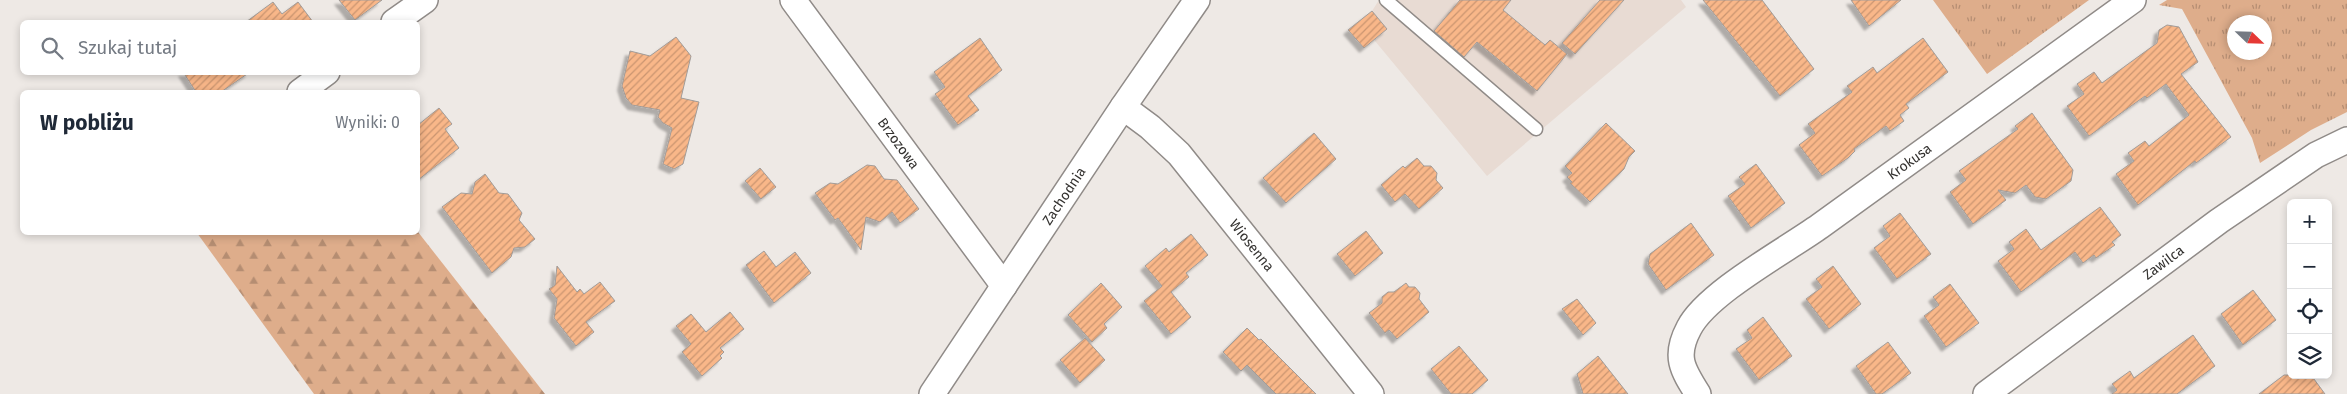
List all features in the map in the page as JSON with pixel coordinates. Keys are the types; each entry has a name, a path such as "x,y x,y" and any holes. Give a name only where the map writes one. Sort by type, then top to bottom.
{"street":[{"path":"397,20 425,0"},
{"name":"Brzozowa","path":"793,0 1004,286"},
{"name":"Zachodnia","path":"932,394 1123,107 1198,0"},
{"name":"Krokusa","path":"1698,394 1686,375 1679,355 1690,326 1703,310 1724,291 1818,227 2133,0"},
{"path":"303,90 323,75"},
{"name":"Wiosenna","path":"1123,107 1150,127 1179,154 1371,394"},
{"name":"Zawilca","path":"1986,394 2219,222 2316,155 2347,140"}],"lane":[{"path":"1386,0 1536,129"}],"shaded area":[{"path":"1379,0 1681,0 1686,7 1487,176 1359,22 1372,11"}],"green space":[{"path":"1933,0 2089,0 1987,74"},
{"path":"2167,0 2347,0 2347,112 2311,130 2260,163 2252,138 2182,9 2159,5"},
{"path":"198,235 420,235 545,394 314,394"}],"building":[{"path":"339,0 382,0 355,20"},
{"path":"1460,0 1511,0 1503,10 1545,45 1550,40 1567,54 1537,91 1477,42 1464,57 1434,31"},
{"path":"1600,0 1624,0 1575,54 1562,43"},
{"path":"1703,0 1762,0 1814,69 1780,96"},
{"path":"1851,0 1901,0 1869,26"},
{"path":"273,2 282,14 298,2 312,20 249,20"},
{"path":"1372,11 1387,29 1364,48 1348,30"},
{"path":"2167,25 2179,27 2198,62 2181,74 2231,137 2196,163 2195,161 2138,205 2116,174 2134,161 2128,153 2145,141 2149,146 2189,115 2166,84 2147,98 2145,96 2089,136 2067,106 2084,94 2077,84 2094,72 2102,83 2157,43 2159,30"},
{"path":"676,37 691,56 681,98 699,102 683,164 674,169 663,164 672,128 663,123 658,117 660,110 632,105 626,98 622,86 630,51 650,56"},
{"path":"980,38 1002,70 968,96 979,110 958,125 935,94 945,87 934,72"},
{"path":"1923,38 1948,72 1906,104 1909,108 1900,115 1904,121 1890,131 1886,126 1854,149 1855,151 1848,158 1822,176 1799,145 1815,133 1808,124 1852,92 1847,86 1873,67 1877,73"},
{"path":"185,75 246,75 224,90 195,90"},
{"path":"439,108 452,124 445,129 459,148 420,178 420,123"},
{"path":"2032,113 2073,170 2071,181 2046,199 2035,197 2026,185 2015,193 1998,190 2006,200 1973,224 1950,192 1966,180 1959,171 2018,129 2015,126"},
{"path":"1606,123 1635,151 1629,157 1624,169 1590,202 1570,183 1572,182 1567,177 1572,173 1565,166"},
{"path":"1314,133 1336,159 1286,203 1263,178"},
{"path":"1417,158 1424,166 1431,166 1437,173 1436,180 1443,188 1419,209 1405,194 1395,202 1381,185 1403,166 1405,168"},
{"path":"1756,164 1785,203 1751,228 1728,196 1745,184 1739,177"},
{"path":"867,165 875,166 884,179 897,180 919,209 900,223 892,212 880,222 866,217 861,250 838,218 835,220 815,193 830,183 838,184"},
{"path":"760,168 776,187 761,199 745,181"},
{"path":"485,174 499,193 508,194 522,213 519,220 535,239 525,247 514,248 511,257 492,273 442,207 461,193 472,194 475,182"},
{"path":"2100,207 2121,235 2112,242 2115,245 2096,258 2094,255 2083,263 2075,252 2021,292 1998,261 2014,249 2009,242 2026,229 2041,250"},
{"path":"1900,213 1931,254 1897,279 1874,248 1890,236 1883,226"},
{"path":"1691,223 1714,255 1666,290 1648,264 1650,254"},
{"path":"1366,231 1383,253 1355,276 1337,254"},
{"path":"1191,234 1208,255 1186,273 1189,277 1171,292 1191,317 1171,334 1144,301 1162,286 1145,266 1166,248 1169,252"},
{"path":"764,251 776,267 795,252 811,273 774,303 746,265"},
{"path":"557,266 577,292 580,289 584,294 600,282 615,301 586,322 594,332 576,346 554,318 557,299 549,289 555,285"},
{"path":"1833,266 1861,304 1829,329 1806,299 1822,287 1816,279"},
{"path":"1101,283 1122,307 1104,324 1107,328 1092,342 1068,315"},
{"path":"1406,283 1409,287 1415,287 1420,293 1419,299 1429,312 1397,339 1389,330 1385,333 1369,313 1382,303 1382,297 1388,292 1394,292"},
{"path":"1950,284 1979,323 1946,347 1924,316 1939,305 1933,297"},
{"path":"2253,290 2276,320 2243,345 2221,314"},
{"path":"1577,299 1596,323 1583,335 1562,309"},
{"path":"730,312 744,329 720,348 724,352 720,356 722,358 702,376 682,352 691,344 676,326 691,314 706,332"},
{"path":"1763,317 1792,356 1759,380 1736,349 1752,338 1747,330"},
{"path":"1247,328 1259,340 1261,339 1316,394 1276,394 1247,365 1241,371 1223,352"},
{"path":"2193,335 2215,366 2177,394 2112,394 2117,390 2112,384 2130,371 2134,378"},
{"path":"1085,338 1105,360 1080,383 1060,360"},
{"path":"1888,342 1911,373 1882,394 1876,394 1856,366"},
{"path":"1459,346 1488,380 1472,394 1451,394 1431,369"},
{"path":"1598,356 1628,394 1583,394 1577,374"},
{"path":"2284,375 2287,375 2287,379 2314,379 2325,394 2259,394"}]}
